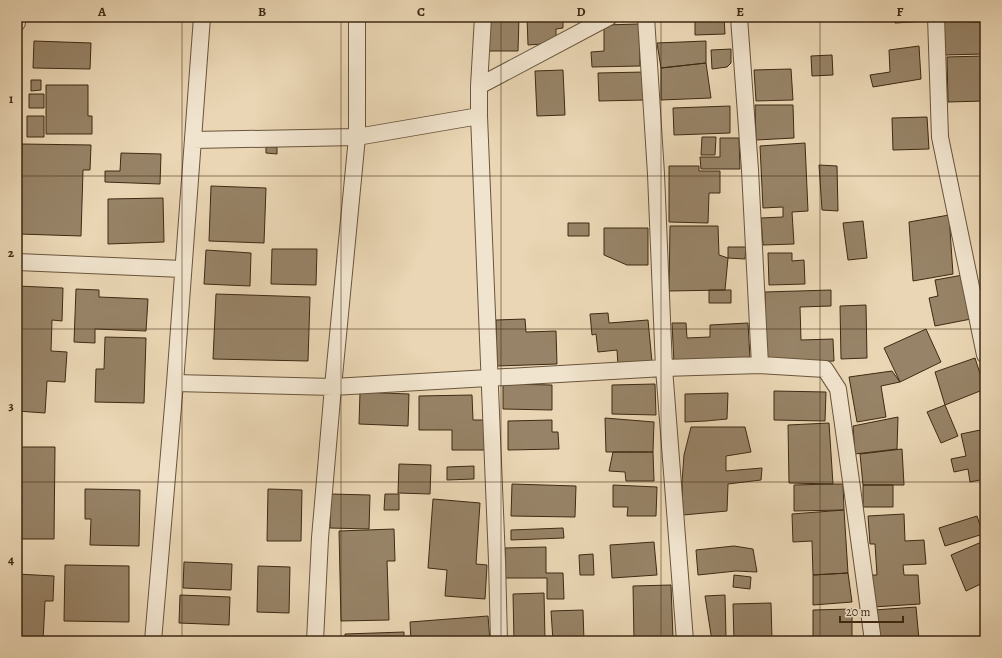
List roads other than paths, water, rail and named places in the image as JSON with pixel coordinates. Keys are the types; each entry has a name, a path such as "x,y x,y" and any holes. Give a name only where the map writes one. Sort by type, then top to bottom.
{"street":[{"path":"17,17 17,23"},
{"path":"153,641 175,383 202,17"},
{"path":"315,641 320,538 357,137 357,17"},
{"path":"483,17 479,86 479,116 497,561 498,641"},
{"path":"479,86 609,17"},
{"path":"646,17 656,174 664,368 684,641"},
{"path":"739,17 750,178 760,365"},
{"path":"936,17 940,137 985,355"},
{"path":"193,140 357,137 479,116"},
{"path":"17,262 183,269"},
{"path":"175,383 333,387 664,368 760,365 825,369 838,389 872,641"}]}
